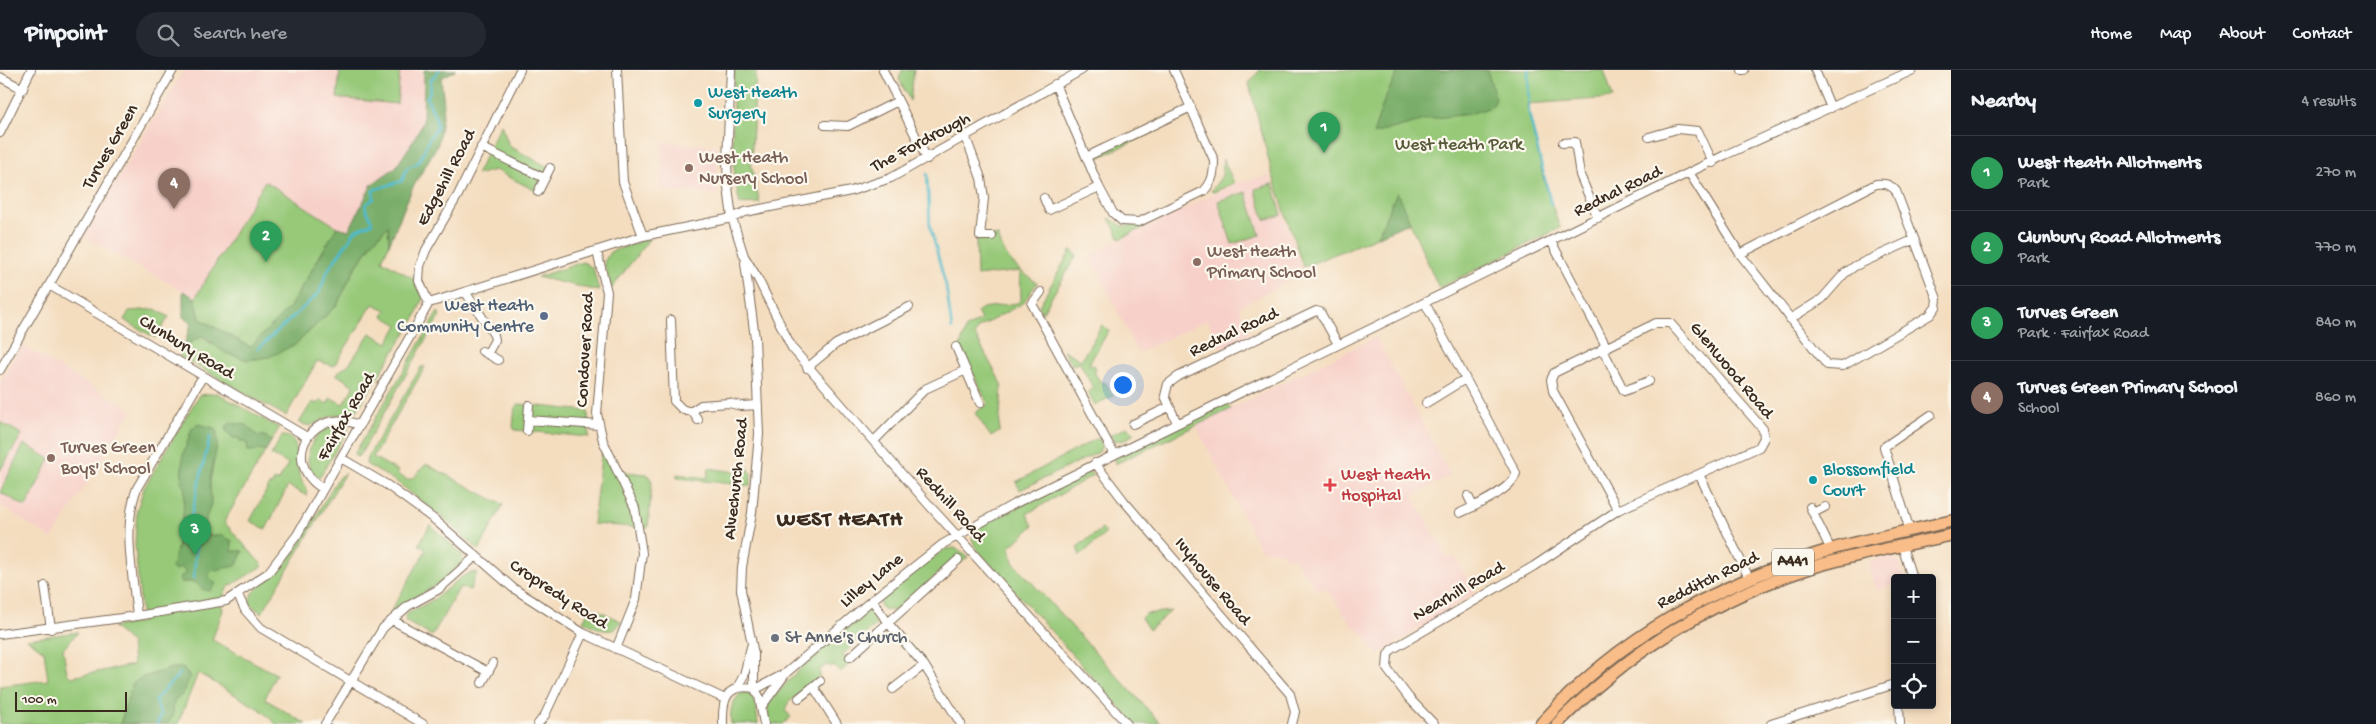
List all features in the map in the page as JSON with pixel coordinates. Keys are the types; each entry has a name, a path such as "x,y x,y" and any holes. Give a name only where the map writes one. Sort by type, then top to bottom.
{"highway":[{"name":"Redditch Road","path":"1541,724 1566,697 1602,665 1646,631 1681,610 1749,578 1831,550 1951,521"},
{"path":"1911,531 1915,544"},
{"name":"Redditch Road","path":"1558,724 1619,667 1688,622 1731,601 1806,569 1951,535"},
{"path":"1891,536 1898,547"},
{"path":"1749,578 1754,590"},
{"path":"1726,589 1731,601"},
{"path":"1681,610 1688,622"}],"street":[{"path":"0,133 31,70"},
{"name":"Turves Green","path":"0,370 174,70"},
{"name":"Edgehill Road","path":"429,303 419,281 420,266 426,250 458,195 520,70"},
{"path":"617,70 623,182 643,236"},
{"name":"Redhill Road","path":"731,70 727,161 732,218 744,256 757,277 765,297 792,348 807,368 1126,723"},
{"path":"884,70 927,159"},
{"name":"The Fordrough","path":"732,218 745,212 870,186 891,178 966,138 1055,84 1082,70"},
{"path":"1055,84 1099,187 1113,213 1122,221 1139,222 1204,191 1212,182 1214,160 1174,70"},
{"path":"1814,70 1831,108"},
{"name":"Rednal Road","path":"957,536 1096,463 1338,344 1713,162 1913,70"},
{"path":"0,77 23,89"},
{"path":"825,125 848,126 898,101"},
{"path":"1086,157 1191,107"},
{"path":"1649,137 1678,129 1698,131 1713,162"},
{"path":"966,138 981,178 984,198 980,236 992,236"},
{"path":"1563,143 1575,142 1580,174 1598,218"},
{"path":"482,147 544,178"},
{"path":"538,192 550,168"},
{"path":"1690,174 1740,254 1828,365 1843,366 1930,316 1936,307 1937,299 1896,191 1885,183 1876,184 1740,254"},
{"path":"1044,198 1049,210 1099,187"},
{"path":"429,303 597,252 643,236 732,218"},
{"path":"1790,319 1822,298 1844,274 1855,266 1913,240"},
{"path":"1551,241 1624,391 1649,381"},
{"name":"Condover Road","path":"597,252 607,292 596,398 599,425 616,471 635,508 642,553 636,599 616,649"},
{"name":"Alvechurch Road","path":"744,256 751,299 759,434 752,513 742,567 741,590 755,665 762,682 766,684"},
{"name":"Clunbury Road","path":"49,285 307,437"},
{"path":"466,292 494,335 495,340 485,353 498,360"},
{"path":"1041,292 1032,304 1114,454"},
{"path":"751,299 765,297"},
{"name":"Fairfax Road","path":"0,634 138,616 221,602 238,595 268,572 297,535 429,303"},
{"path":"1425,303 1516,473 1515,479 1499,492 1460,513"},
{"path":"807,368 836,344 909,307"},
{"name":"Rednal Road","path":"1177,423 1165,396 1168,384 1171,381 1316,311 1320,312 1338,344"},
{"path":"671,320 674,401 682,409 692,411 698,420"},
{"name":"Glenwood Road","path":"1604,347 1656,323 1670,323 1763,429 1764,438 1759,447 1699,474"},
{"path":"956,347 980,404"},
{"path":"1604,347 1558,370 1552,377 1551,384 1583,448 1618,510 1699,474 1749,578"},
{"path":"874,442 925,389 966,370"},
{"path":"138,616 130,547 132,504 137,488 203,376"},
{"path":"1426,403 1465,379"},
{"path":"692,411 701,405 729,403 741,406 758,405"},
{"path":"527,432 529,405"},
{"path":"1133,424 1169,407"},
{"path":"1911,531 1884,447 1930,415"},
{"path":"323,489 311,482 302,469 302,456 307,437 324,423 338,420 352,422 360,426"},
{"path":"528,420 599,425"},
{"name":"Cropredy Road","path":"340,458 386,484 435,520 513,588 582,632 725,699"},
{"name":"Ivyhouse Road","path":"1096,463 1124,501 1290,694 1295,712 1295,723"},
{"path":"1468,496 1473,506"},
{"path":"1826,507 1811,510 1831,550"},
{"name":"Nearhill Road","path":"1434,724 1409,698 1387,669 1388,655 1392,650 1534,566 1618,510"},
{"name":"Lilley Lane","path":"755,689 786,673 872,600 943,544 957,536"},
{"path":"1898,547 1910,574"},
{"path":"325,724 383,628 408,606 447,583 476,556"},
{"path":"850,657 958,560"},
{"path":"44,586 51,628"},
{"path":"238,595 244,610 261,628 423,724"},
{"path":"872,600 888,623 924,665 961,724"},
{"path":"392,620 488,672"},
{"path":"538,724 545,715 582,632"},
{"name":"Alvechurch Road","path":"737,688 744,675 751,645"},
{"path":"482,683 493,663"},
{"name":"Alvechurch Road","path":"755,665 755,689"},
{"path":"893,689 924,665"},
{"name":"Lilley Lane","path":"762,706 786,673"},
{"path":"799,698 816,684 837,724"},
{"path":"1770,724 1891,685"},
{"path":"723,724 725,699 729,693 737,688 755,689 762,706 764,724"},
{"path":"1898,709 1900,724"}],"shaded area":[{"path":"184,70 418,70 422,73 423,122 396,167 372,184 349,230 337,227 265,182 195,298 83,236"},
{"name":"West Heath Nursery School","path":"663,142 717,146 717,195 659,190"},
{"name":"West Heath Primary School","path":"1270,175 1302,270 1299,275 1239,307 1250,334 1222,349 1207,320 1138,353 1090,255 1237,183"},
{"name":"West Heath Hospital","path":"1376,337 1450,475 1413,496 1448,559 1454,556 1475,593 1378,655 1358,628 1354,628 1326,588 1318,591 1292,556 1287,559 1280,551 1261,550 1196,426"},
{"name":"Turves Green Boys' School","path":"21,345 132,410 52,539 0,505 0,381"},
{"path":"1890,557 1899,562 1904,574 1891,574 1891,586 1876,590 1868,562"}],"green space":[{"path":"340,70 400,70 397,104 337,98"},
{"path":"424,70 456,70 441,78 444,104 438,144 412,189 389,245 388,226 373,242 354,270 337,305 296,344 269,357 248,360 225,353 203,336 184,346 191,324 183,317 183,291 195,298 200,319 250,347 290,307 337,227 349,230 372,184 396,167 410,146 423,122"},
{"path":"734,70 756,70 751,164 760,203 740,204 734,171 732,138"},
{"path":"902,70 914,70 910,101 899,79"},
{"name":"West Heath Park","path":"1260,70 1604,70 1613,98 1527,104 1544,181 1560,228 1439,288 1397,193 1377,237 1303,267 1272,173 1249,83"},
{"path":"1399,70 1487,70 1496,99 1492,107 1469,114 1428,119 1373,134 1385,98"},
{"path":"1187,110 1190,115 1096,159 1094,154"},
{"path":"501,124 509,146 550,168 538,192 495,170 476,175"},
{"path":"1223,159 1234,183 1214,192 1211,191 1222,176"},
{"path":"265,181 337,227 290,307 250,347 200,319 195,298"},
{"path":"1273,184 1282,215 1265,220 1255,189"},
{"path":"1246,192 1260,235 1232,244 1218,201"},
{"path":"1397,192 1410,222 1377,237"},
{"path":"1109,218 1123,226 1148,225 1120,239"},
{"path":"389,225 389,245 382,260 414,279 423,298 415,318 356,412 331,416 310,426 299,423 312,402 318,404 321,400 327,404 331,398 343,404 354,386 336,374 350,363 370,333 388,343 398,325 383,316 386,310 373,304 334,366 317,361 286,416 179,356 184,346 203,335 207,341 248,360 337,305 354,270 373,242"},
{"path":"980,236 998,236 1008,258 1037,283 1023,303 978,328 975,335 1002,385 999,432 991,437 975,413 988,404 960,347 966,328 981,320 977,312 983,308 1017,303 1021,300 1020,271 977,276 976,242"},
{"path":"650,238 611,289 604,262 610,252"},
{"path":"1071,250 1077,255 1042,313 1039,306"},
{"path":"583,262 593,268 599,291 537,277"},
{"path":"155,309 169,317 155,338 124,320 129,311"},
{"path":"438,312 440,315 360,455 356,457 355,453"},
{"path":"1102,325 1109,330 1089,364 1095,366 1095,374 1101,382 1106,383 1113,396 1095,405 1088,393 1093,388 1080,363 1072,365 1063,350 1081,360"},
{"path":"421,367 425,367 373,457 398,471 397,474 407,480 413,478 426,464 503,505 479,550 443,518 397,482 366,464 367,458"},
{"path":"217,393 279,428 224,522 263,566 228,587 221,602 223,610 212,640 276,674 265,699 306,724 276,724 261,710 198,673 178,724 0,724 0,686 48,680 44,651 27,639 78,632 63,649 67,673 71,677 133,665 131,643 113,627 142,622 135,545 137,510 144,488 199,395"},
{"path":"1225,403 1231,409 1115,464 1114,458"},
{"path":"519,404 588,411 589,437 515,430 513,427 515,407"},
{"path":"0,422 22,434 0,471"},
{"path":"230,423 247,425 256,435 265,436 271,441 266,450 248,451 247,443 240,441 239,438 233,438 226,431 226,427"},
{"path":"199,424 214,428 217,432 217,446 210,480 211,504 206,518 205,535 223,536 232,541 232,551 243,551 236,566 210,571 209,578 216,584 210,591 202,589 195,582 180,582 180,577 186,573 181,567 175,571 172,568 182,529 185,488 181,481 183,455 192,428"},
{"path":"335,425 349,428 319,478 312,471 309,464 310,447 320,433"},
{"path":"1127,427 1134,434 1123,441 1114,440 1110,435"},
{"path":"282,436 293,440 295,444 299,474 307,496 288,486 266,529 250,521 270,484 272,485 274,480 278,482 288,464 271,455"},
{"path":"1096,439 1100,440 1102,445 1099,452 1020,490 1016,482"},
{"path":"603,441 616,471 647,474 652,481 648,528 593,524"},
{"path":"24,444 50,459 26,507 0,492"},
{"path":"709,468 742,473 748,471 748,468 751,473 751,486 677,478 677,474 707,478"},
{"path":"1089,471 1093,475 1027,514 1033,526 1010,547 1013,562 1161,724 1135,724 976,548 972,539 975,529"},
{"path":"345,473 262,613 251,605 251,596 277,573 289,559 339,477"},
{"path":"430,525 462,554 463,561 440,583 391,611 426,550 419,544"},
{"path":"1102,529 1106,533 1080,556 1077,547"},
{"path":"955,548 968,557 961,563 956,557 905,603 893,611 883,609 880,605 880,598 945,549"},
{"path":"477,572 470,590 460,587 432,636 405,621 406,614 434,599 465,575"},
{"path":"591,607 621,621 614,629 609,630 593,626 583,621"},
{"path":"869,610 875,610 878,623 842,655 852,662 840,672 833,665 830,667 828,664 819,670 820,676 788,703 785,710 791,717 783,724 769,724 767,706 778,692 815,655"},
{"path":"1171,611 1149,630 1141,618 1145,614"},
{"path":"173,668 183,668 190,677 182,695 174,700 173,716 167,724 120,724 132,684 143,677"},
{"path":"741,693 750,693 756,706 758,724 731,724 732,707"}],"waterway":[{"path":"258,349 319,293 328,270 356,230 372,223 365,205 374,199 373,190 402,181 407,168 419,162 430,137 437,128 436,119 427,98 431,80 439,70"},
{"path":"1528,70 1529,114 1551,204"},
{"path":"927,174 930,226 946,286 952,329"},
{"path":"194,579 196,544 191,517 210,436"},
{"path":"157,724 161,715 155,700 180,673"}],"place":[{"name":"West Heath Surgery","path":"698,103"},
{"name":"West Heath Allotments","path":"1324,153"},
{"name":"West Heath Nursery School","path":"689,168"},
{"name":"Turves Green Primary School","path":"174,209"},
{"name":"Clunbury Road Allotments","path":"266,262"},
{"name":"West Heath Primary School","path":"1197,262"},
{"name":"West Heath Community Centre","path":"544,316"},
{"name":"Turves Green Boys' School","path":"51,458"},
{"name":"Blossomfield Court","path":"1813,480"},
{"name":"West Heath Hospital","path":"1330,485"},
{"name":"Turves Green","path":"195,555"},
{"name":"St Anne's Church","path":"775,638"}],"district":[{"name":"WEST HEATH","path":"840,521"}]}
